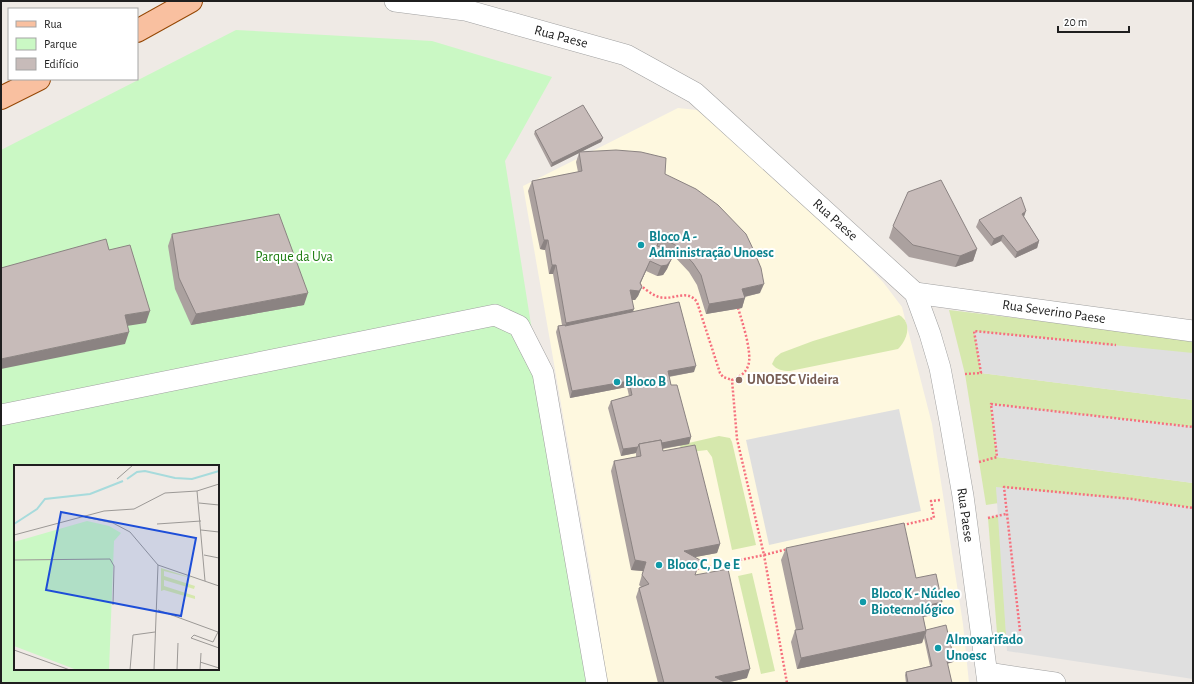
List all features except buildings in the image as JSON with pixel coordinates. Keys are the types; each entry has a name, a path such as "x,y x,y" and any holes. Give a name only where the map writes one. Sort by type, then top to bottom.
{"main road":[{"path":"138,30 191,1"},
{"path":"1,98 37,80"}],"street":[{"name":"Rua Paese","path":"395,1 465,10 626,55 695,93 915,293 938,361 948,413 963,496 987,678"},
{"name":"Rua Severino Paese","path":"915,293 1193,331"},
{"path":"1,415 495,315 519,326 543,373 598,683"},
{"path":"987,678 1055,683"}],"path":[{"path":"640,285 659,297 687,294 693,296 697,302 718,369 723,377 732,380 743,374 749,363 750,355 738,308"},
{"path":"965,374 981,373 974,331 1123,346"},
{"path":"732,380 738,439 764,555 788,683"},
{"path":"979,462 997,457 991,404 1193,427"},
{"path":"1020,631 1004,487 1132,499 1193,508"},
{"path":"895,526 934,518 931,502 940,500"},
{"path":"988,518 1006,514"},
{"path":"697,569 795,548"}],"shaded area":[{"name":"UNOESC Videira","path":"678,108 697,110 716,123 853,251 883,282 902,307 932,424 963,624 969,683 607,683 594,593 523,186"},
{"path":"974,331 1193,353 1193,400 981,373"},
{"path":"991,404 1193,427 1193,483 997,457"},
{"path":"899,409 921,511 769,545 746,440"},
{"path":"996,487 1132,499 1193,508 1193,679 1007,651"}],"green space":[{"name":"Parque da Uva","path":"236,30 432,41 552,77 505,161 588,683 1,683 1,150"},
{"path":"949,310 1193,339 1193,353 981,373 1193,400 1193,427 991,405 997,457 1193,483 1193,510 1005,502 986,505 965,374"},
{"path":"899,315 906,322 907,332 904,341 898,349 790,371 780,370 772,364 775,358 781,353 813,341"},
{"path":"719,436 730,438 732,442 756,545 732,550 712,457 707,450 682,453 680,445"},
{"path":"1006,514 1006,634 997,633 988,518"},
{"path":"752,573 775,671 761,674 738,576"}],"place":[{"name":"Bloco A - Administração Unoesc","path":"641,245"},
{"name":"UNOESC Videira","path":"739,380"},
{"name":"Bloco B","path":"617,382"},
{"name":"Bloco C, D e E","path":"659,565"},
{"name":"Bloco K - Núcleo Biotecnológico","path":"863,602"},
{"name":"Almoxarifado Unoesc","path":"938,648"}]}
